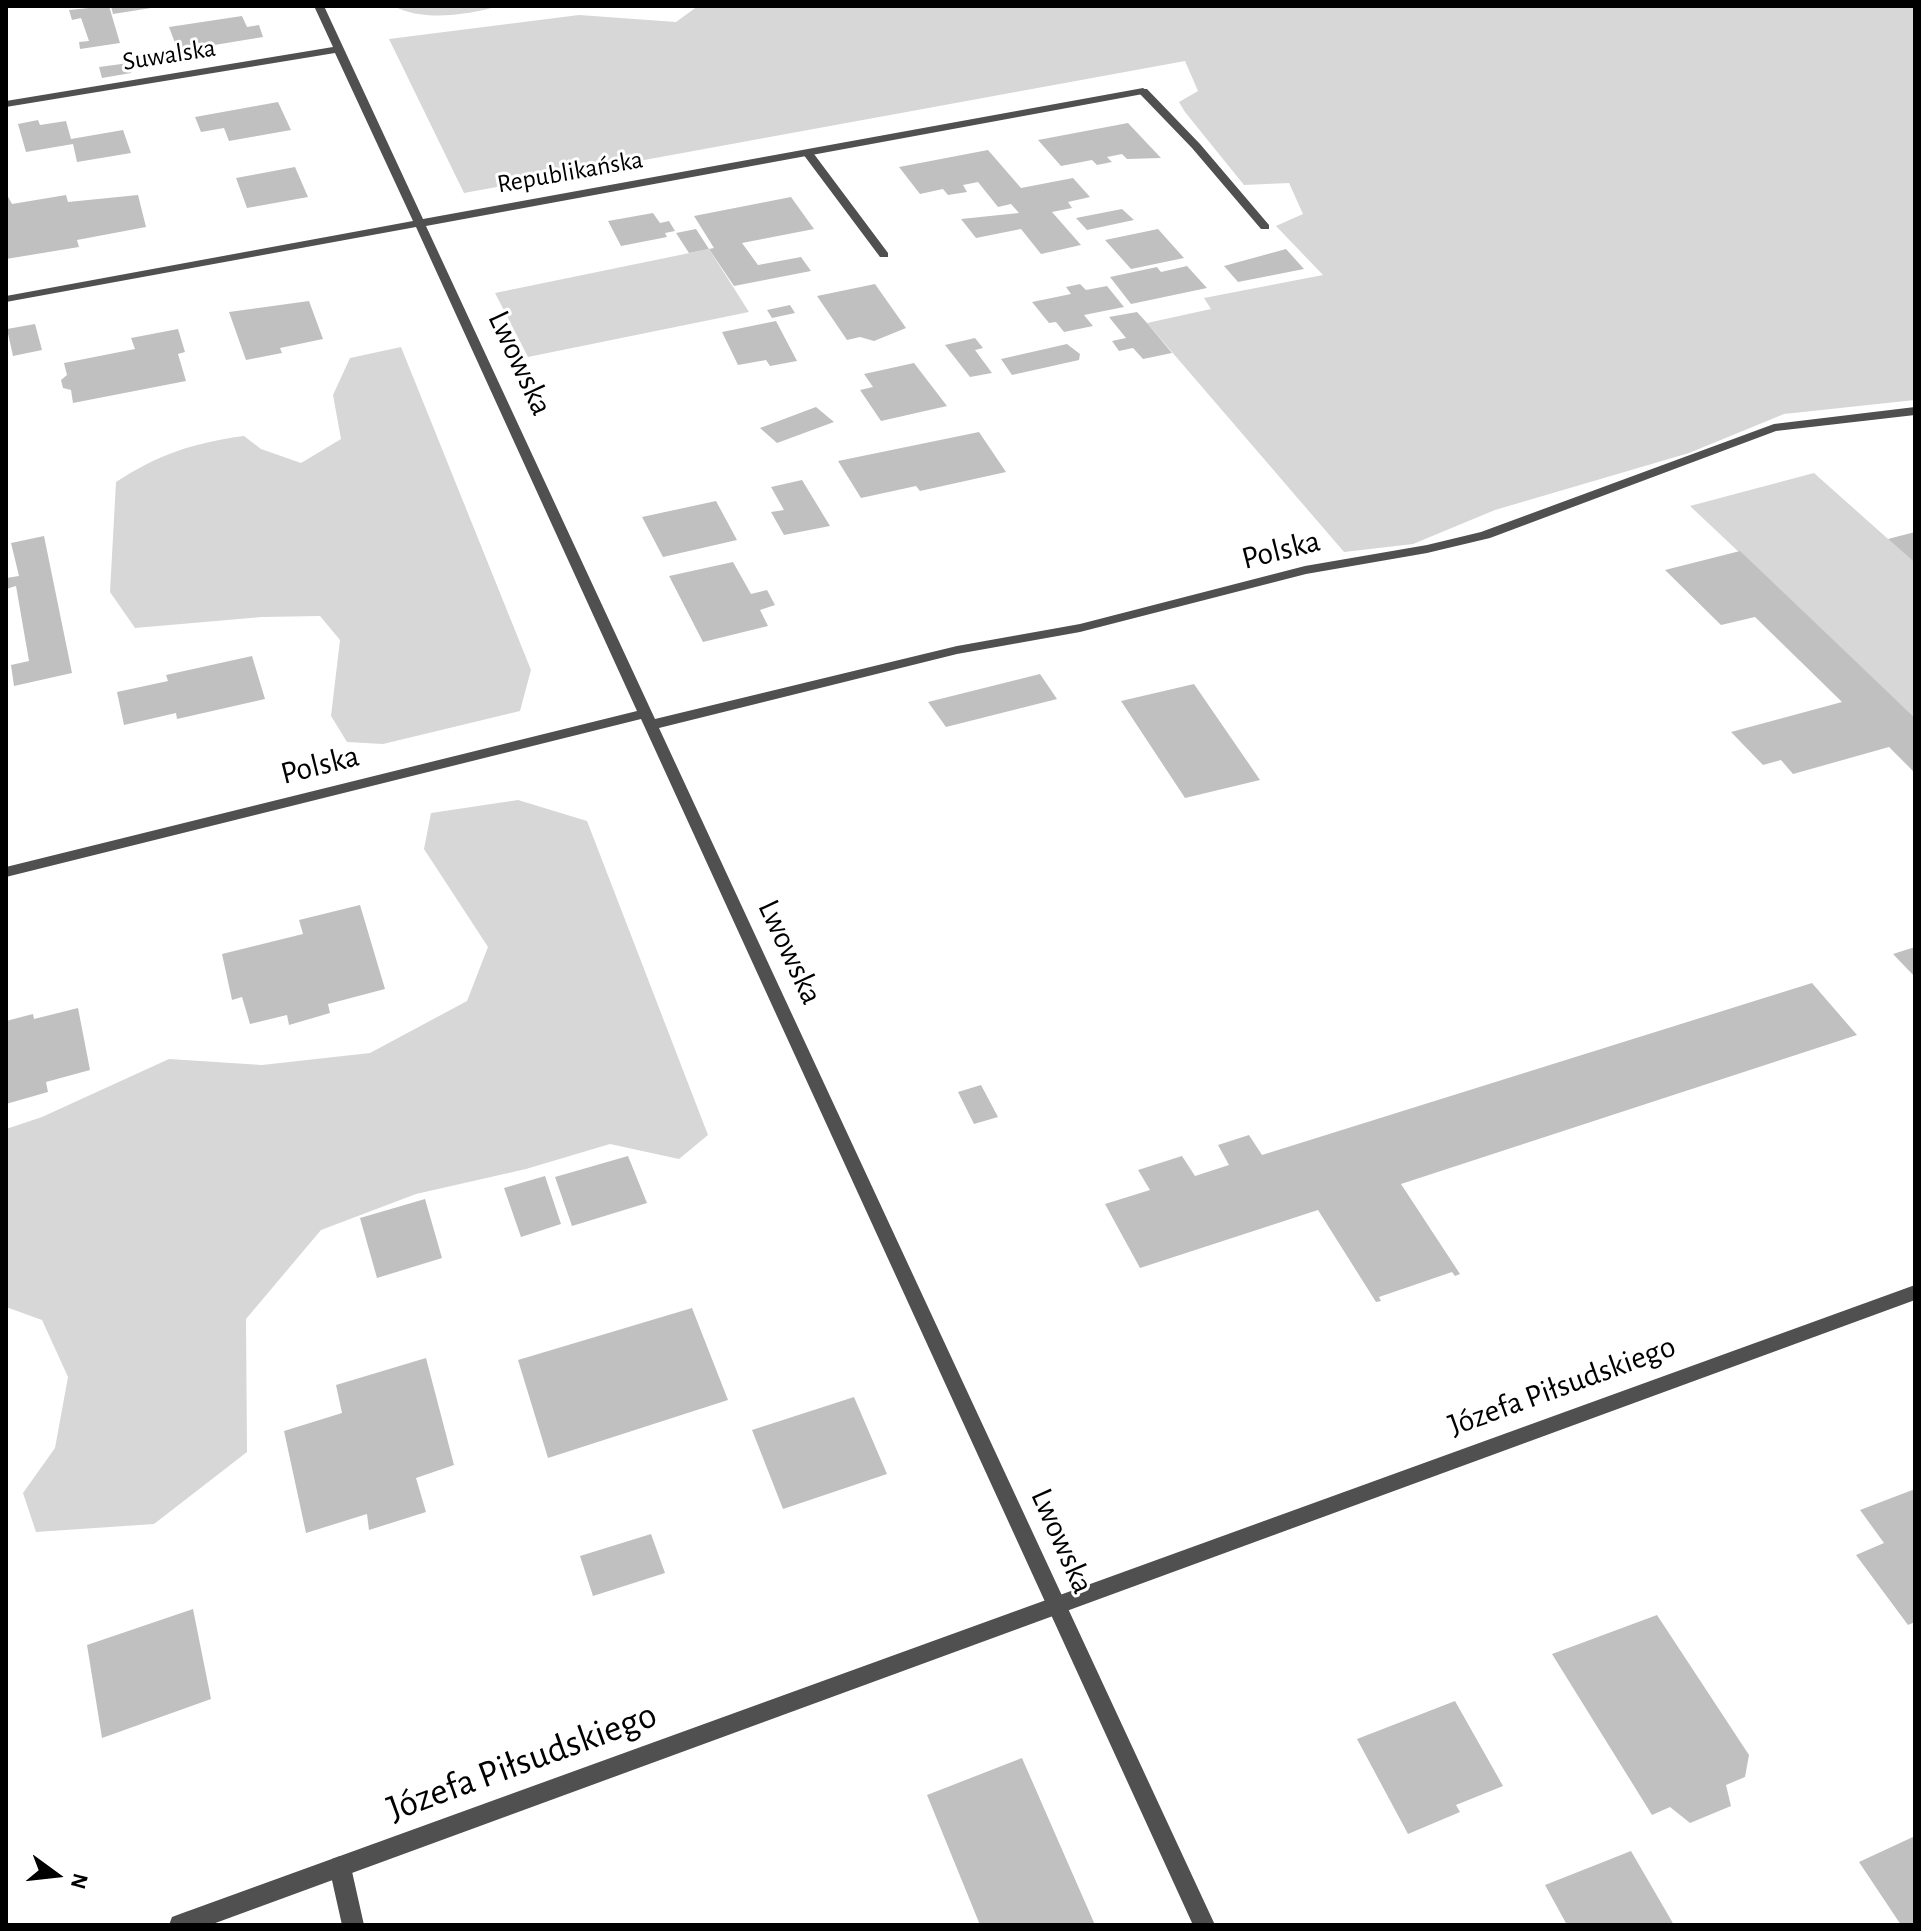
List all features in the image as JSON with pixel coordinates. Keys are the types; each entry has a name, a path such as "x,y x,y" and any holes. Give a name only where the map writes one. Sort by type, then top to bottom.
{"street":[{"name":"Lwowska","path":"319,6 1204,1925"},
{"name":"Suwalska","path":"6,104 339,49"},
{"name":"Republikańska","path":"6,299 419,221 1143,91 1196,146 1265,227"},
{"path":"807,152 884,255"},
{"name":"Polska","path":"6,872 649,719 957,650 1080,628 1305,570 1427,549 1485,535 1774,428 1915,411"},
{"name":"Józefa Piłsudskiego","path":"180,1925 1915,1292"},
{"path":"340,1867 353,1925"}],"shaded area":[{"path":"394,6 499,6 459,14 432,15"},
{"path":"698,6 1915,6 1915,400 1784,414 1689,453 1495,510 1413,544 1344,552 1147,323 1211,309 1204,298 1323,275 1276,226 1303,214 1289,183 1244,185 1185,112 1179,102 1198,91 1185,61 464,193 389,39 579,15 676,22"},
{"path":"709,249 749,312 528,357 495,293"},
{"path":"401,347 531,670 520,711 383,744 347,742 331,716 340,640 320,616 262,617 135,628 110,592 116,482 177,451 244,436 261,449 301,463 341,439 333,395 350,358"},
{"path":"1814,473 1915,563 1915,718 1690,506"},
{"path":"518,800 587,821 708,1135 679,1159 610,1144 526,1169 416,1194 321,1230 246,1319 247,1452 154,1524 36,1532 23,1493 55,1448 68,1377 42,1320 6,1307 6,1129 42,1117 169,1059 262,1065 370,1053 467,1001 488,947 424,849 431,813"}],"building":[{"path":"109,6 120,43 80,49 79,42 89,41 81,18 72,20 69,10"},
{"path":"111,6 151,6 151,8 113,14"},
{"path":"242,16 247,27 259,25 263,37 178,51 169,27"},
{"path":"129,63 131,73 102,78 99,67"},
{"path":"278,102 291,130 229,141 224,128 201,132 195,117"},
{"path":"38,120 40,125 66,121 71,139 123,130 131,153 77,162 73,144 26,152 18,124"},
{"path":"1128,123 1161,158 1127,159 1122,154 1107,157 1112,162 1097,165 1092,160 1061,166 1038,140"},
{"path":"988,150 1021,188 1073,178 1090,197 1068,202 1072,208 1052,212 1081,245 1041,254 1021,229 976,238 961,219 1019,213 1011,204 998,207 978,182 963,185 967,192 948,195 943,189 920,194 899,167"},
{"path":"295,167 308,197 247,208 236,178"},
{"path":"6,193 12,204 66,195 68,202 138,195 146,227 77,240 79,247 6,259"},
{"path":"791,197 814,229 742,243 758,265 801,257 811,271 734,286 709,249 714,248 694,216"},
{"path":"1122,209 1134,220 1087,230 1076,218"},
{"path":"653,213 660,223 669,221 675,231 665,233 667,237 621,246 608,221"},
{"path":"696,229 709,249 689,253 676,233"},
{"path":"1158,229 1184,258 1131,269 1105,240"},
{"path":"1286,249 1304,269 1238,282 1224,266"},
{"path":"1187,266 1207,288 1131,304 1110,277 1157,267 1161,272"},
{"path":"875,284 906,328 874,341 860,337 847,340 817,296"},
{"path":"1080,284 1086,290 1107,286 1124,307 1084,315 1093,326 1064,332 1056,322 1049,323 1032,302 1071,294 1066,287"},
{"path":"309,301 323,339 280,348 282,353 246,360 229,312"},
{"path":"790,305 795,313 772,318 767,310"},
{"path":"1137,312 1172,353 1143,359 1133,348 1119,351 1112,341 1126,338 1109,317"},
{"path":"776,321 797,361 770,366 766,360 738,365 722,332"},
{"path":"35,324 42,350 13,356 7,329"},
{"path":"178,329 185,352 178,354 186,381 73,403 71,390 63,388 61,380 67,375 64,363 135,349 131,338"},
{"path":"975,338 983,348 975,350 992,373 970,377 945,345"},
{"path":"1067,344 1080,354 1079,360 1012,375 1001,359"},
{"path":"914,363 947,406 881,421 860,390 873,387 864,374"},
{"path":"816,407 834,422 777,443 760,428"},
{"path":"979,432 1006,472 920,491 916,486 861,498 838,461"},
{"path":"802,480 830,526 784,535 771,512 784,510 771,487"},
{"path":"716,501 737,540 663,557 642,517"},
{"path":"1915,532 1915,563 1888,539"},
{"path":"44,536 72,673 14,686 11,665 29,661 16,586 6,589 6,578 19,576 11,543"},
{"path":"1740,551 1915,718 1915,773 1889,747 1793,774 1781,760 1763,765 1731,732 1842,702 1755,617 1721,625 1665,570"},
{"path":"733,562 751,594 767,590 775,605 760,610 768,626 703,642 669,576"},
{"path":"252,656 265,699 177,719 176,713 124,725 117,692 168,681 166,675"},
{"path":"1040,674 1057,699 946,727 928,702"},
{"path":"1194,684 1260,780 1185,798 1121,701"},
{"path":"360,905 385,989 328,1004 330,1013 289,1025 287,1015 250,1024 242,997 232,1000 222,954 303,934 299,920"},
{"path":"1915,947 1915,977 1893,954"},
{"path":"1812,983 1857,1035 1401,1184 1460,1274 1455,1276 1452,1272 1379,1297 1381,1301 1376,1302 1318,1210 1140,1268 1105,1204 1150,1190 1138,1170 1182,1156 1195,1176 1229,1165 1218,1145 1249,1135 1262,1155"},
{"path":"78,1008 90,1070 46,1082 48,1092 6,1104 6,1021 33,1014 34,1019"},
{"path":"981,1085 998,1117 974,1124 958,1092"},
{"path":"628,1156 647,1203 572,1226 555,1177"},
{"path":"545,1176 561,1224 521,1237 504,1188"},
{"path":"425,1199 442,1258 377,1278 360,1218"},
{"path":"692,1308 728,1400 548,1458 518,1360"},
{"path":"426,1358 454,1465 416,1478 426,1512 369,1530 367,1514 306,1533 284,1431 342,1413 336,1385"},
{"path":"854,1397 887,1474 783,1509 752,1430"},
{"path":"1915,1489 1915,1622 1908,1625 1856,1555 1884,1543 1860,1510"},
{"path":"651,1534 665,1573 593,1596 580,1556"},
{"path":"193,1609 211,1699 102,1738 87,1645"},
{"path":"1657,1615 1749,1755 1745,1777 1726,1785 1731,1806 1690,1823 1670,1807 1652,1815 1552,1654"},
{"path":"1455,1701 1503,1786 1456,1805 1460,1812 1408,1834 1357,1739"},
{"path":"1022,1758 1095,1925 980,1925 927,1795"},
{"path":"1915,1836 1915,1925 1901,1925 1859,1862"},
{"path":"1631,1851 1674,1925 1567,1925 1545,1885"}]}
